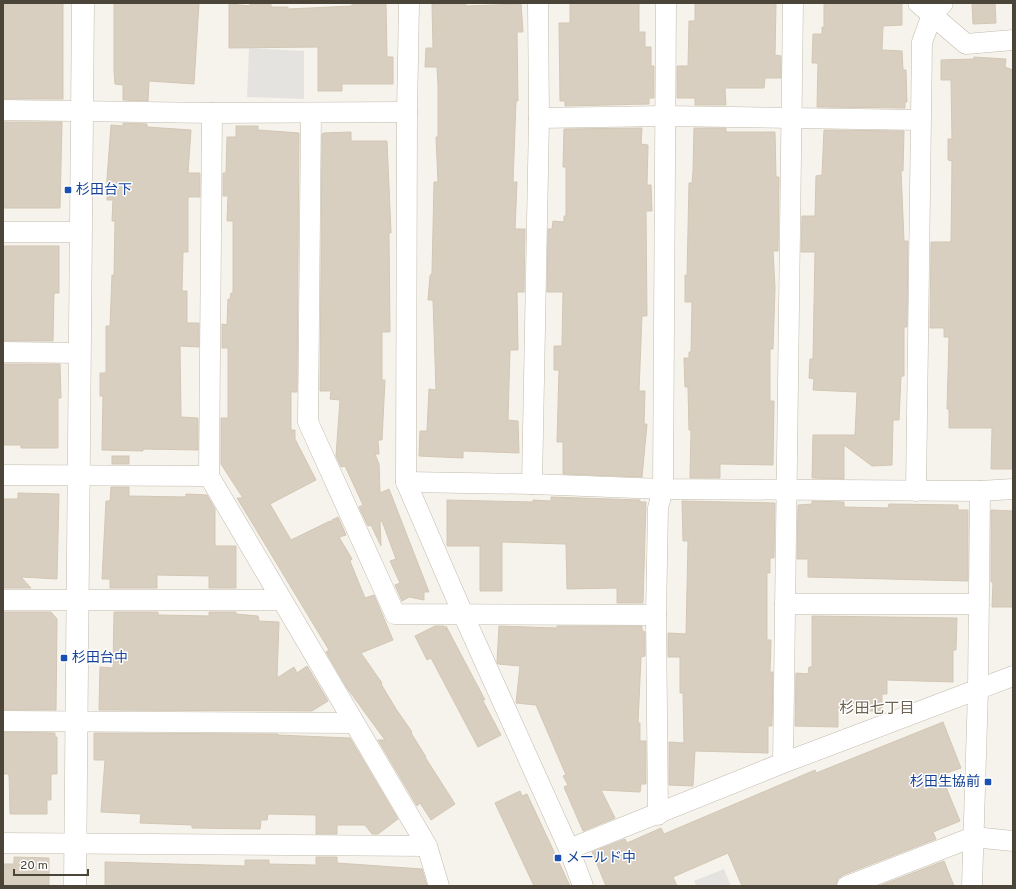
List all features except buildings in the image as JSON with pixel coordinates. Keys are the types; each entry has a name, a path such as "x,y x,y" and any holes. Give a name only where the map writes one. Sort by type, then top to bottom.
{"street":[{"path":"75,886 78,722 83,3"},
{"path":"410,3 407,112 406,482 462,614 569,849 584,886"},
{"path":"532,484 538,118 538,3"},
{"path":"658,815 656,615 658,508 663,489 666,3"},
{"path":"783,763 793,3"},
{"path":"931,7 966,44 1013,40"},
{"path":"916,491 922,42 931,7"},
{"path":"3,110 212,113 407,112"},
{"path":"212,113 209,476 427,846 440,886"},
{"path":"311,113 308,422 395,614 656,615"},
{"path":"538,118 665,116 920,120"},
{"path":"3,232 82,232"},
{"path":"3,352 80,353"},
{"path":"3,475 209,476"},
{"path":"406,482 532,484 663,489 916,491 980,491 1013,489"},
{"path":"972,886 978,690 980,491"},
{"path":"3,600 281,600"},
{"path":"785,604 978,604"},
{"path":"569,849 658,815 783,763 1013,676"},
{"path":"3,721 354,722"},
{"path":"847,886 973,837 1013,841"},
{"path":"3,843 427,846"}],"shaded area":[{"path":"249,48 304,51 304,99 247,97"},
{"path":"724,869 731,886 696,886 694,881"}],"place":[{"name":"杉田台下","path":"68,190"},
{"name":"杉田台中","path":"64,658"},
{"name":"杉田生協前","path":"988,782"},
{"name":"メールド中","path":"558,858"}],"district":[{"name":"杉田七丁目","path":"877,709"}]}
